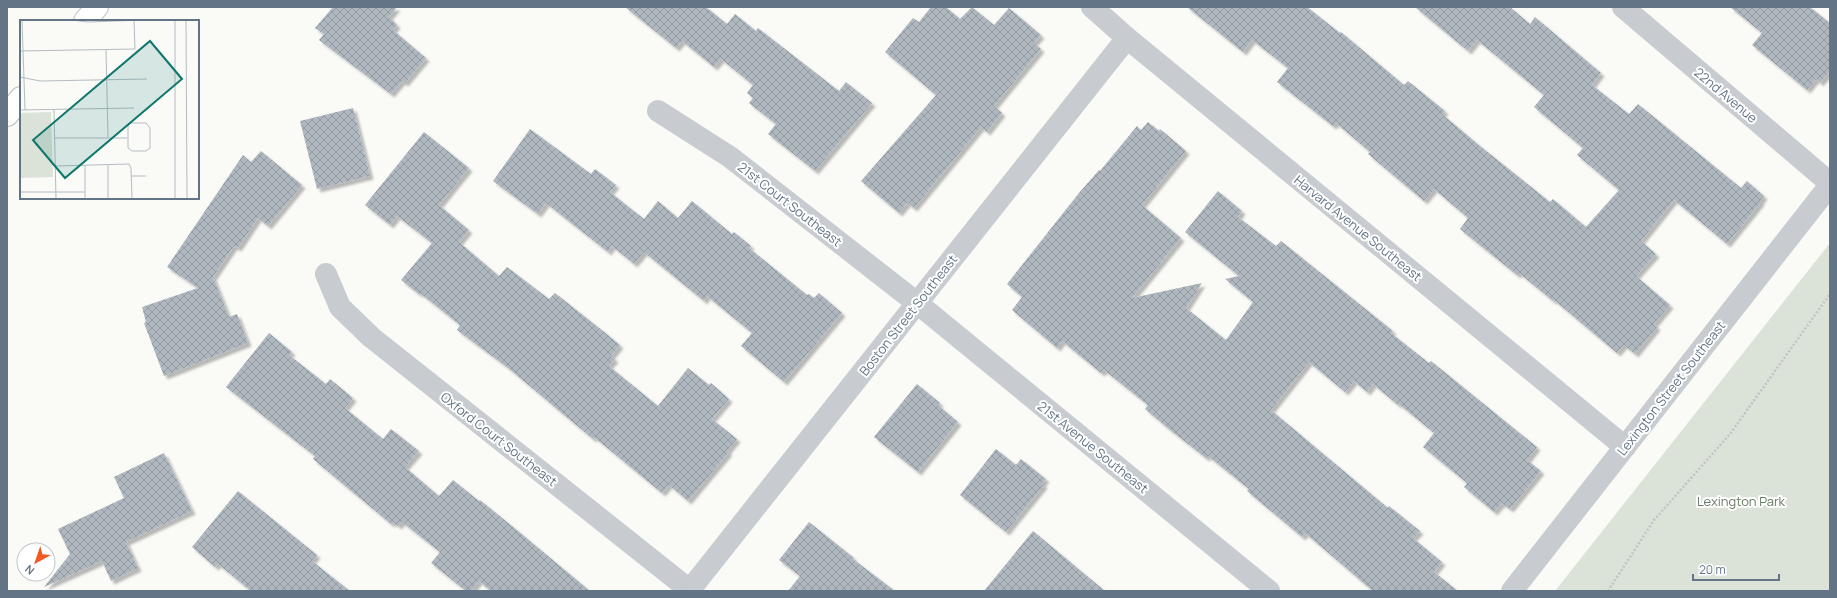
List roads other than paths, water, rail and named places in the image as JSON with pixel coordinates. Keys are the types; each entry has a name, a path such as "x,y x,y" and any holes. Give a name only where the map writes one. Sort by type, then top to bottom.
{"highway":[{"path":"86,20 97,7"},
{"path":"7,115 20,99"}],"street":[{"name":"Harvard Avenue Southeast","path":"1092,7 1127,38 1625,447"},
{"name":"22nd Avenue","path":"1623,7 1830,184"},
{"name":"Boston Street Southeast","path":"690,591 1127,38"},
{"name":"21st Court Southeast","path":"658,111 730,157 917,303"},
{"name":"Lexington Street Southeast","path":"1512,591 1830,184"},
{"name":"Oxford Court Southeast","path":"326,274 340,307 372,337 690,591"},
{"name":"21st Avenue Southeast","path":"917,303 1269,591"}],"park label":[{"name":"Lexington Park","path":"1741,501"}]}
